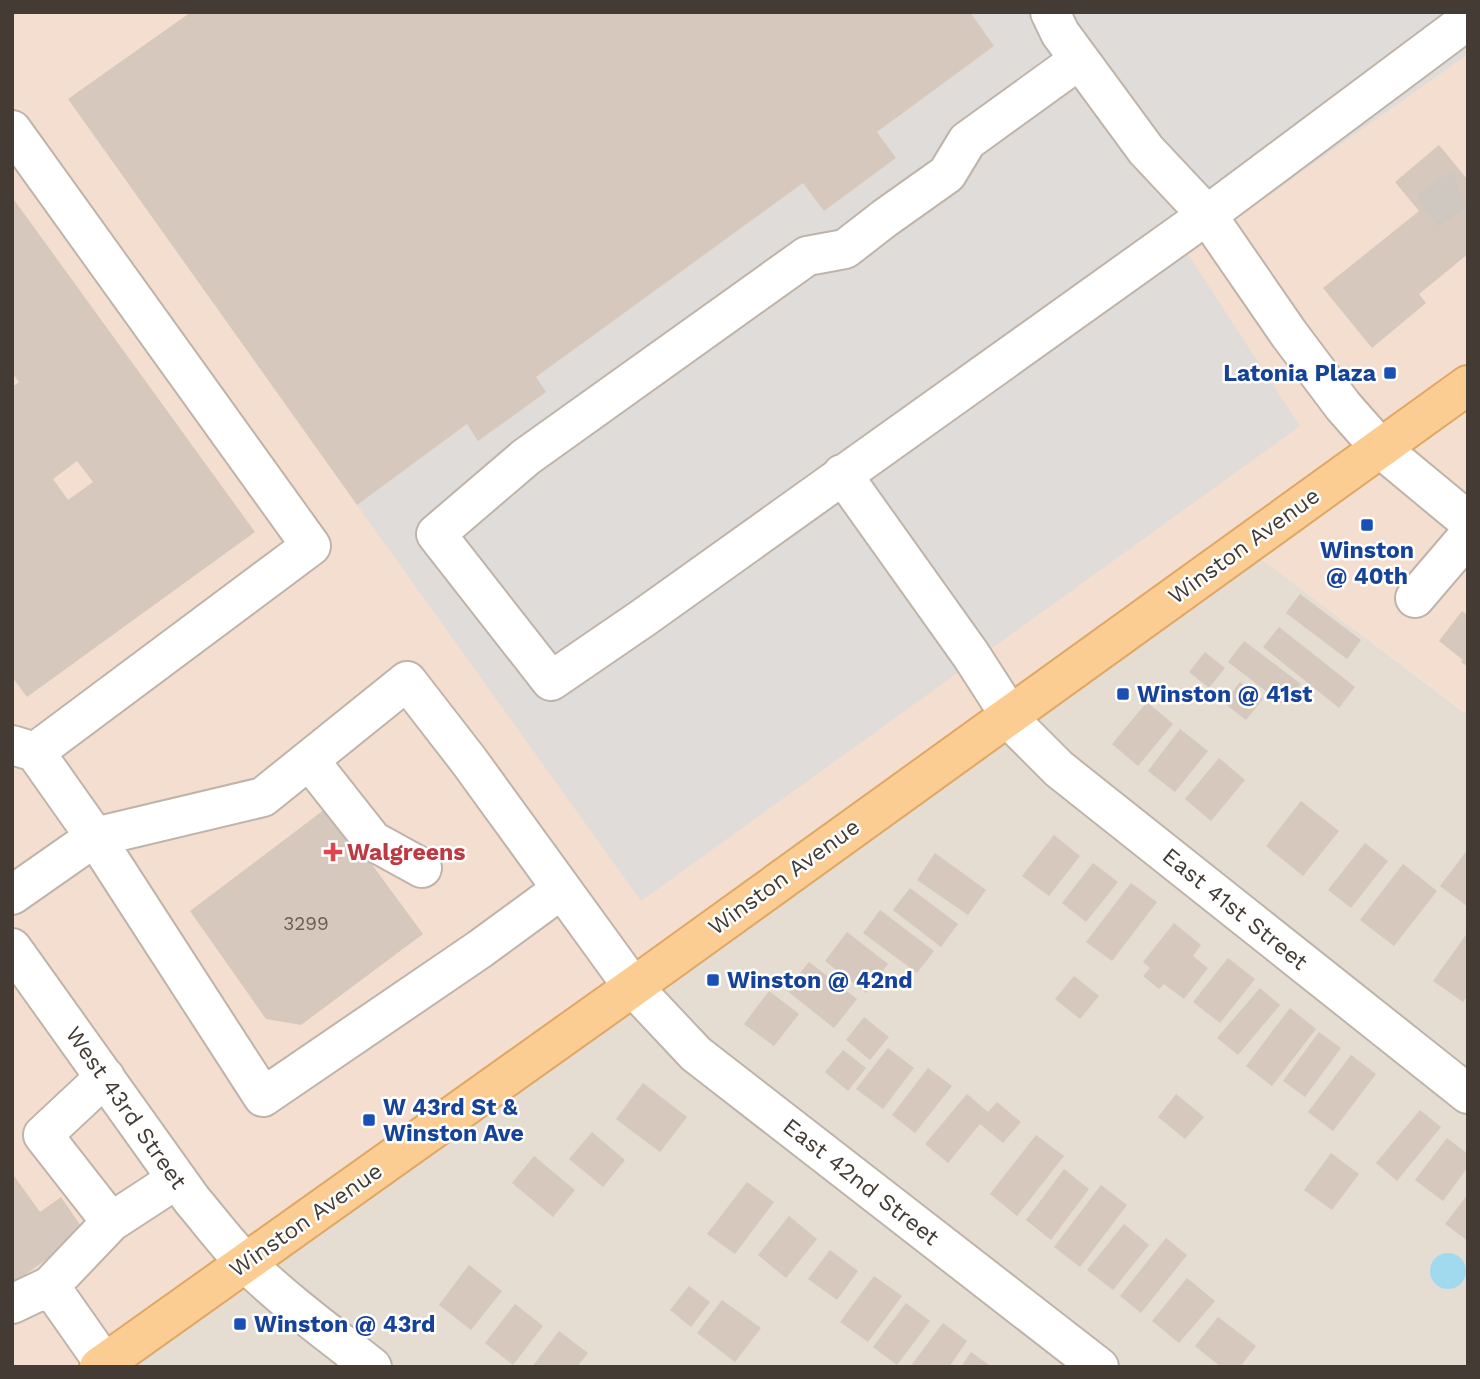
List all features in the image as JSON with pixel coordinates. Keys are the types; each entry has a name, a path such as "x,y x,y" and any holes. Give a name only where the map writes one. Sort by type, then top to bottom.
{"main road":[{"name":"Winston Avenue","path":"101,1365 633,987 1380,448 1466,391"}],"street":[{"path":"1050,12 1059,33 1079,60 1146,150 1207,215 1343,407 1380,448 1468,521"},
{"path":"1079,60 967,141 947,174 845,249 807,256 526,457 436,534 551,681 1207,215 1468,20"},
{"path":"12,130 312,546 24,748 95,837 263,1097 480,949 562,889"},
{"name":"East 41st Street","path":"842,474 971,655 1018,728 1059,769 1468,1094"},
{"path":"1415,597 1462,555"},
{"name":"East 42nd Street","path":"309,760 408,681 633,987 696,1054 1099,1367"},
{"path":"12,895 95,837 263,797 309,760 373,841 422,868"},
{"name":"West 43rd Street","path":"12,948 192,1200 246,1263 372,1367"},
{"path":"105,1076 43,1135 111,1222"},
{"path":"12,1304 50,1286 111,1222 177,1179"},
{"path":"50,1286 101,1365"}],"shaded area":[{"name":"Latonia Plaza","path":"12,12 1468,12 1468,708 1465,712 1244,546 99,1367 12,1367"},
{"path":"970,12 1468,12 1468,54 1187,253 1300,426 641,901 357,505 467,424 478,440 545,392 536,377 803,183 824,211 896,158 877,132 994,46"},
{"path":"1244,546 1464,712 1468,708 1468,1367 98,1367"}],"water":[{"path":"1448,1253 1461,1258 1466,1271 1461,1284 1448,1289 1435,1284 1430,1271 1435,1258"}],"building":[{"path":"191,12 970,12 994,46 877,132 896,158 824,211 803,183 536,377 546,392 478,441 467,424 357,505 68,99"},
{"path":"1439,145 1468,180 1468,254 1419,294 1426,303 1372,348 1323,288 1419,211 1395,182"},
{"path":"12,197 255,532 27,697 12,677 12,387 19,382 12,373","holes":["77,461 93,482 68,500 53,479"]},
{"path":"1300,594 1361,640 1347,659 1286,613"},
{"path":"1462,611 1468,616 1468,667 1439,641"},
{"path":"1279,627 1355,687 1339,708 1263,647"},
{"path":"1244,641 1301,684 1284,705 1228,662"},
{"path":"1205,652 1225,668 1209,688 1189,672"},
{"path":"1240,682 1263,699 1246,720 1224,703"},
{"path":"1147,702 1173,724 1138,766 1112,744"},
{"path":"1180,729 1208,751 1175,792 1148,771"},
{"path":"1219,758 1245,780 1211,821 1185,799"},
{"path":"1301,801 1339,831 1303,876 1266,846"},
{"path":"329,806 423,934 301,1025 266,1019 190,911"},
{"path":"1054,835 1080,856 1049,896 1022,876"},
{"path":"1365,843 1388,861 1351,908 1328,890"},
{"path":"1468,849 1468,907 1440,886"},
{"path":"935,853 986,890 968,915 917,880"},
{"path":"1093,863 1118,882 1086,922 1062,903"},
{"path":"1403,864 1437,891 1394,946 1360,920"},
{"path":"1131,883 1157,902 1112,961 1086,942"},
{"path":"910,888 958,924 941,947 893,910"},
{"path":"880,910 934,951 917,973 863,933"},
{"path":"1174,923 1201,945 1193,956 1208,968 1184,999 1164,984 1159,989 1143,976 1150,968 1143,962"},
{"path":"847,932 888,964 866,993 825,961"},
{"path":"1468,932 1468,995 1463,1002 1433,981"},
{"path":"1228,958 1255,979 1220,1023 1193,1002"},
{"path":"809,962 857,999 834,1028 786,990"},
{"path":"1074,976 1099,996 1080,1019 1055,999"},
{"path":"1260,988 1280,1005 1238,1055 1217,1038"},
{"path":"769,991 799,1014 774,1046 744,1024"},
{"path":"1290,1008 1316,1029 1272,1086 1246,1066"},
{"path":"864,1017 889,1037 870,1060 846,1040"},
{"path":"1319,1032 1341,1048 1305,1097 1283,1081"},
{"path":"888,1048 914,1068 883,1109 856,1089"},
{"path":"843,1050 866,1068 848,1091 825,1072"},
{"path":"1351,1055 1376,1074 1333,1131 1308,1112"},
{"path":"928,1068 952,1086 915,1133 892,1115"},
{"path":"643,1083 687,1117 660,1152 616,1119"},
{"path":"967,1094 988,1112 997,1102 1021,1122 1003,1143 980,1124 948,1163 925,1144"},
{"path":"1176,1094 1204,1117 1185,1139 1158,1117"},
{"path":"1420,1110 1441,1127 1397,1181 1376,1163"},
{"path":"592,1132 625,1160 603,1187 569,1159"},
{"path":"1036,1135 1064,1156 1017,1216 990,1194"},
{"path":"1447,1138 1468,1154 1468,1167 1443,1201 1415,1180"},
{"path":"1331,1153 1359,1174 1332,1210 1304,1190"},
{"path":"534,1156 575,1190 553,1217 512,1183"},
{"path":"1064,1169 1089,1189 1051,1240 1026,1220"},
{"path":"12,1173 40,1212 61,1197 85,1232 12,1284"},
{"path":"747,1182 774,1202 735,1254 707,1234"},
{"path":"1101,1185 1127,1205 1080,1267 1054,1247"},
{"path":"1468,1194 1468,1241 1445,1224"},
{"path":"789,1216 817,1239 786,1278 758,1255"},
{"path":"1124,1224 1149,1245 1113,1290 1087,1270"},
{"path":"1166,1238 1187,1255 1141,1313 1120,1296"},
{"path":"830,1250 858,1271 837,1300 808,1279"},
{"path":"469,1265 502,1291 471,1330 439,1305"},
{"path":"874,1276 902,1296 868,1342 840,1322"},
{"path":"1187,1278 1215,1301 1179,1343 1152,1321"},
{"path":"689,1286 710,1302 691,1327 670,1310"},
{"path":"722,1300 761,1328 735,1362 697,1333"},
{"path":"906,1303 930,1321 897,1365 873,1347"},
{"path":"515,1304 543,1326 513,1365 485,1343"},
{"path":"1218,1317 1256,1346 1240,1367 1221,1367 1195,1346"},
{"path":"943,1323 967,1341 949,1367 910,1367"},
{"path":"559,1331 588,1353 577,1367 532,1367"},
{"path":"971,1352 992,1367 961,1367"}],"tunnel":[{"path":"1427,211 1456,191 1468,188"}],"place":[{"name":"Latonia Plaza","path":"1390,373"},
{"name":"Winston @ 40th","path":"1367,525"},
{"name":"Winston @ 41st","path":"1123,694"},
{"name":"Walgreens","path":"333,852"},
{"name":"Winston @ 42nd","path":"713,980"},
{"name":"W 43rd St & Winston Ave","path":"369,1120"},
{"name":"Winston @ 43rd","path":"240,1324"}]}
